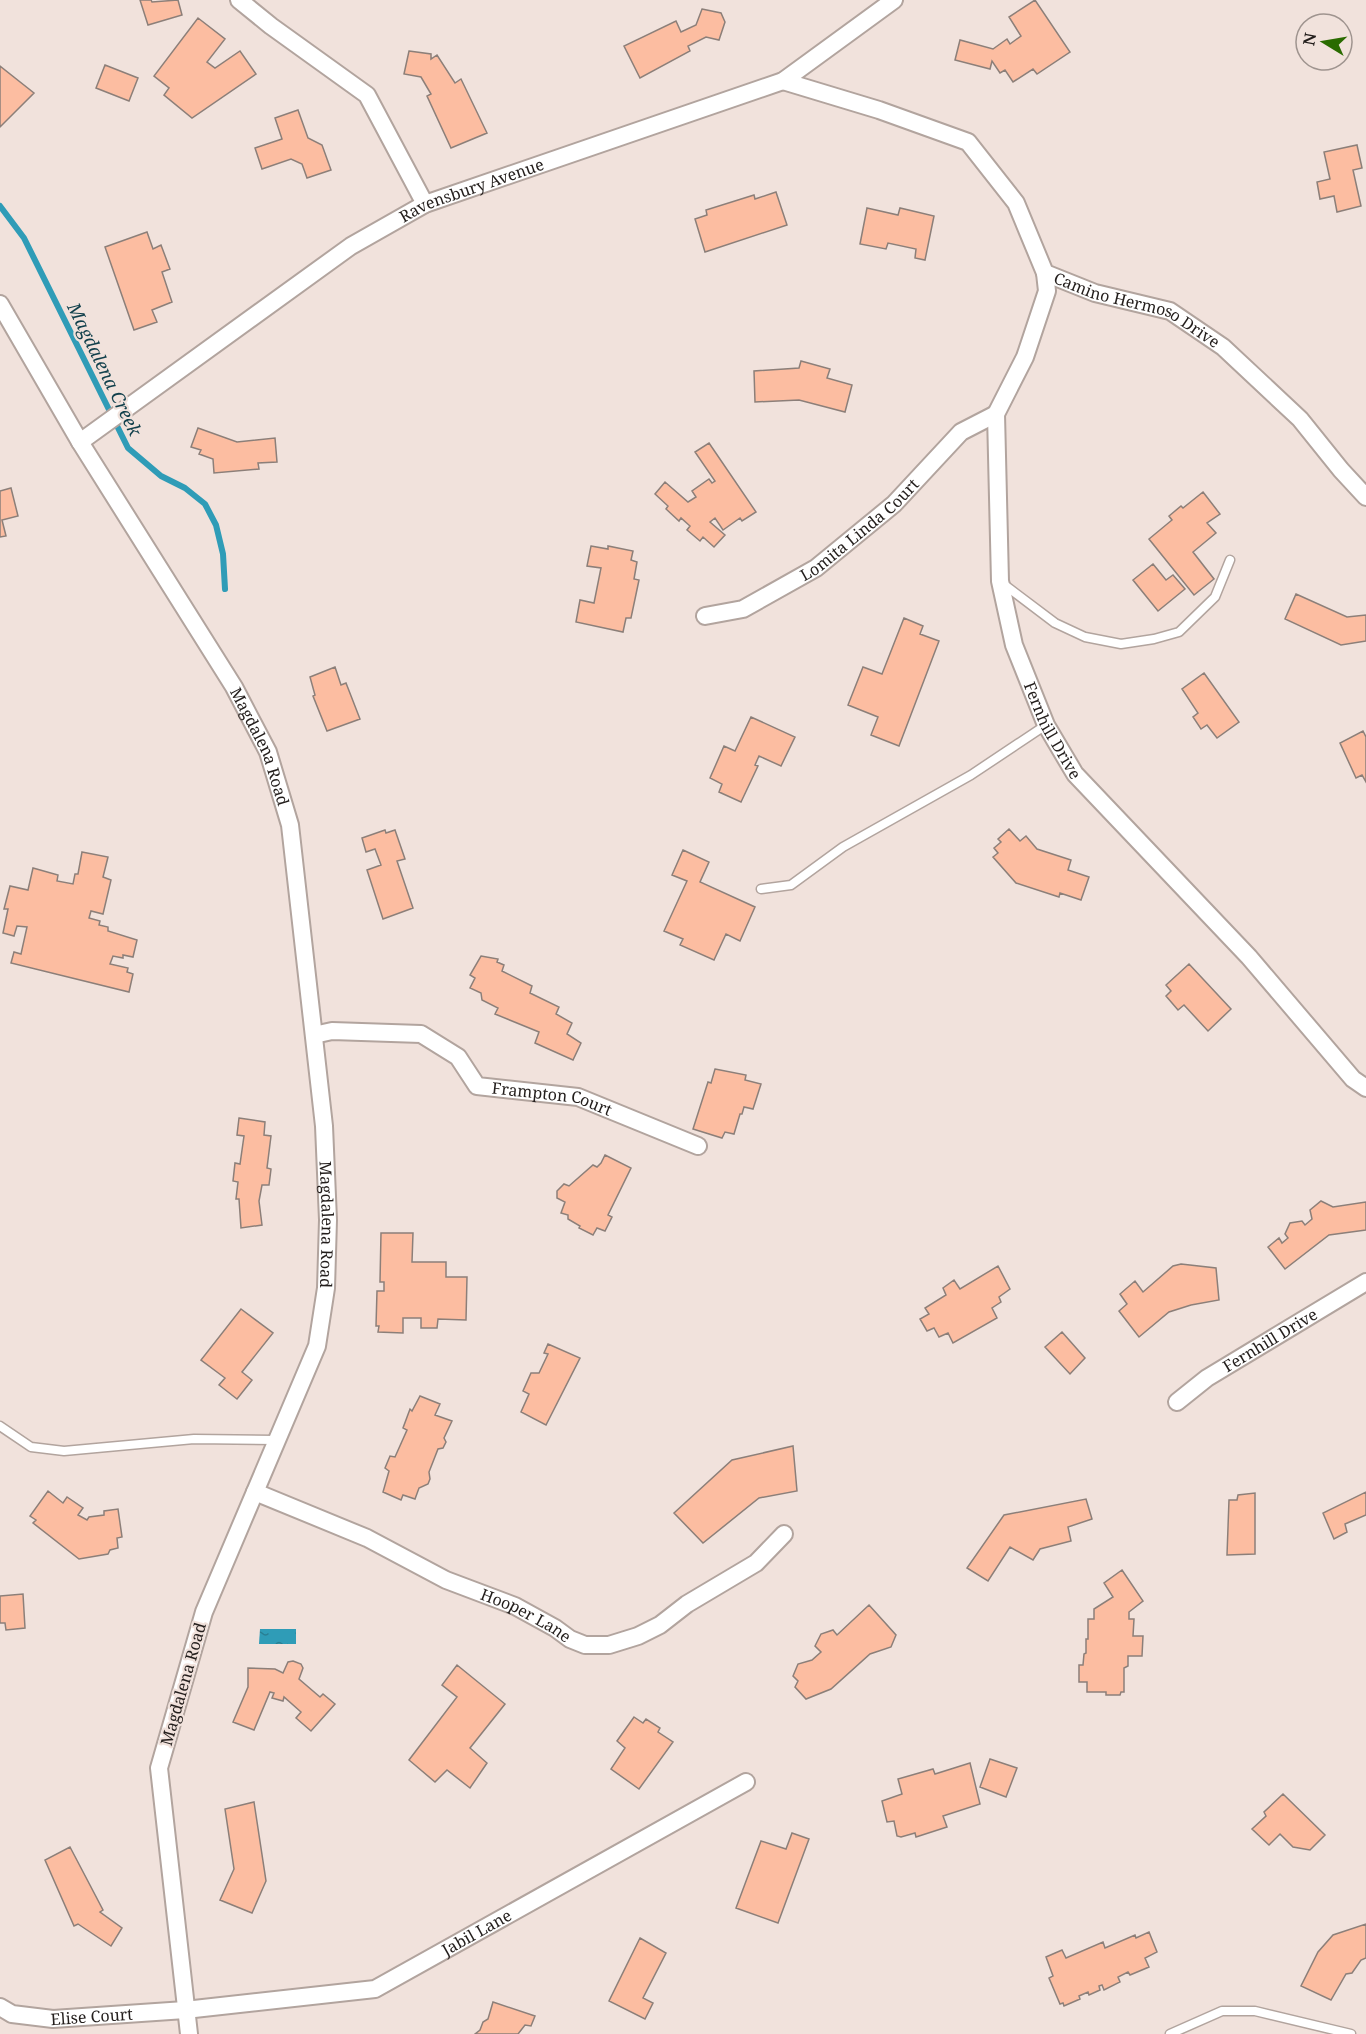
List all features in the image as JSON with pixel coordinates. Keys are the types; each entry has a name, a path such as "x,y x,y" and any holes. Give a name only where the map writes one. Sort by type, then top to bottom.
{"street":[{"path":"239,0 271,26 367,95 425,204"},
{"name":"Ravensbury Avenue","path":"80,442 351,246 425,204 783,81 894,0"},
{"name":"Camino Hermoso Drive","path":"783,81 879,110 968,142 1016,203 1045,273 1095,292 1170,311 1223,347 1300,419 1366,497"},
{"name":"Fernhill Drive","path":"1045,273 1047,291 1025,357 996,414 1000,581 1014,645 1046,725 1075,774 1249,957 1353,1079 1366,1089"},
{"name":"Magdalena Road","path":"0,304 80,442 234,687 268,752 290,825 324,1126 328,1220 326,1288 317,1346 204,1612 159,1768 189,2034"},
{"name":"Lomita Linda Court","path":"705,616 743,609 816,568 894,504 961,432 996,414"},
{"name":"Frampton Court","path":"314,1035 332,1031 421,1034 458,1057 477,1086 578,1096 698,1146"},
{"name":"Fernhill Drive","path":"1177,1402 1207,1378 1366,1282"},
{"name":"Hooper Lane","path":"255,1492 368,1538 446,1580 515,1606 570,1639 585,1645 609,1645 638,1636 660,1625 687,1604 756,1563 784,1534"},
{"name":"Jabil Lane","path":"185,2010 375,1989 746,1782"},
{"name":"Elise Court","path":"0,2007 12,2014 53,2019 185,2010"}],"lane":[{"path":"1000,581 1055,623 1085,637 1121,644 1179,632 1215,597 1230,560"},
{"path":"761,889 791,885 843,847 971,775 1046,725"},
{"path":"0,1426 32,1447 64,1450 194,1439 276,1440"},
{"path":"1170,2034 1222,2011 1255,2011 1351,2034"}],"water":[{"path":"260,1629 296,1629 296,1644 259,1644"}],"building":[{"path":"140,0 151,0 152,2 178,0 182,15 148,25"},
{"path":"1035,0 1070,52 1037,74 1033,69 1013,82 1005,70 1000,73 992,61 990,69 955,60 960,40 993,49 1007,39 1010,44 1021,36 1009,17"},
{"path":"702,9 721,13 725,22 719,40 706,37 688,46 690,51 640,78 624,46 676,21 681,32 696,25"},
{"path":"198,18 225,39 207,62 215,68 240,51 256,74 192,118 164,95 169,88 154,76"},
{"path":"409,51 431,54 431,59 437,55 455,83 461,79 487,133 451,148 427,96 431,94 421,77 404,74"},
{"path":"105,65 138,78 129,101 96,88"},
{"path":"0,66 34,93 0,127"},
{"path":"298,110 308,138 322,145 331,170 307,178 302,164 291,159 262,169 255,148 282,139 275,118"},
{"path":"1357,145 1362,168 1353,170 1361,206 1337,212 1334,196 1320,199 1317,182 1330,179 1324,152"},
{"path":"776,192 787,225 705,252 695,219 707,215 706,210 754,195 755,199"},
{"path":"867,208 898,215 900,208 934,216 925,260 915,258 916,249 888,243 886,249 860,244"},
{"path":"147,232 153,249 161,245 170,269 162,272 172,302 152,310 157,322 134,330 105,247"},
{"path":"801,361 830,369 827,378 852,385 845,412 799,400 755,402 754,371 799,368"},
{"path":"198,428 237,442 275,438 277,462 258,463 259,469 214,473 213,459 199,454 201,450 191,447"},
{"path":"709,443 756,512 742,521 740,518 723,530 715,518 710,522 725,535 714,547 703,537 700,541 687,530 690,526 681,518 679,521 655,494 665,482 688,502 696,497 692,491 709,479 712,483 715,481 695,452"},
{"path":"11,488 18,516 2,520 6,536 0,537 0,491"},
{"path":"1203,492 1220,514 1207,523 1216,533 1193,552 1214,579 1194,595 1149,539 1172,520 1169,516"},
{"path":"591,546 608,549 608,546 633,551 631,560 637,562 634,579 639,580 631,618 626,618 623,632 576,622 580,600 594,603 601,568 587,566"},
{"path":"1153,564 1166,580 1173,575 1185,589 1158,611 1133,580"},
{"path":"1296,594 1347,617 1366,615 1366,641 1341,645 1285,619"},
{"path":"904,618 923,626 920,634 939,641 899,746 871,735 878,717 848,705 863,667 882,674"},
{"path":"335,667 341,685 346,683 360,719 327,731 313,696 315,695 310,677"},
{"path":"1204,673 1239,722 1217,738 1207,725 1201,729 1193,717 1198,713 1182,689"},
{"path":"751,717 795,737 781,766 759,756 755,765 758,766 741,802 719,792 722,784 710,778 724,746 735,751"},
{"path":"1363,731 1366,737 1366,782 1362,775 1356,778 1340,743"},
{"path":"1009,829 1020,841 1026,836 1037,849 1071,860 1068,870 1089,877 1081,900 1060,893 1059,897 1016,883 993,857 998,853 994,848 1001,842 998,839"},
{"path":"385,830 386,833 395,830 405,859 397,861 413,908 383,919 367,870 381,865 375,849 366,852 362,838"},
{"path":"683,850 709,862 700,882 755,907 740,941 726,934 714,960 680,945 683,939 664,931 687,881 672,875"},
{"path":"82,852 108,857 103,877 111,880 103,914 91,911 89,918 100,921 99,925 108,927 108,931 137,940 133,957 113,956 110,964 128,968 127,972 133,974 129,992 11,963 14,952 21,954 27,927 17,926 14,936 3,933 8,909 4,909 10,886 28,890 33,868 58,875 57,881 73,884 75,874 78,874"},
{"path":"481,956 498,959 497,962 504,965 502,971 532,986 530,993 559,1007 556,1014 572,1023 567,1034 581,1043 573,1060 535,1043 539,1032 495,1014 498,1008 482,1000 481,993 470,988 475,978 470,975"},
{"path":"1189,964 1231,1009 1208,1031 1184,1005 1178,1010 1166,996 1171,991 1166,985"},
{"path":"715,1069 746,1075 745,1080 761,1084 753,1109 744,1107 734,1134 725,1132 722,1138 693,1129 708,1082 711,1083"},
{"path":"239,1118 265,1122 264,1135 271,1136 267,1168 271,1169 269,1185 262,1185 259,1201 262,1225 241,1228 239,1199 236,1199 238,1182 233,1181 235,1163 240,1164 244,1136 237,1135"},
{"path":"605,1155 631,1168 608,1215 612,1217 605,1231 597,1228 593,1235 579,1228 580,1226 568,1219 568,1215 561,1213 565,1202 557,1198 557,1191 564,1184 569,1186 593,1165 597,1167"},
{"path":"1321,1201 1333,1207 1366,1202 1366,1230 1329,1235 1285,1269 1268,1247 1279,1238 1282,1243 1288,1238 1285,1234 1290,1223 1302,1221 1305,1225 1312,1219 1310,1210"},
{"path":"381,1233 413,1233 412,1262 446,1262 446,1277 467,1277 466,1320 438,1319 437,1328 421,1328 421,1318 403,1318 403,1333 378,1332 379,1326 376,1326 377,1291 384,1291 384,1282 380,1282"},
{"path":"1181,1264 1216,1268 1219,1300 1169,1312 1139,1337 1119,1311 1127,1304 1120,1294 1135,1281 1143,1292 1173,1266"},
{"path":"998,1266 1010,1289 999,1297 1001,1302 992,1308 997,1318 953,1343 948,1333 939,1337 934,1328 927,1331 920,1319 929,1314 925,1308 946,1295 943,1288 954,1280 960,1289"},
{"path":"241,1309 273,1333 242,1372 252,1380 237,1399 219,1385 225,1378 201,1360"},
{"path":"1062,1332 1085,1358 1070,1374 1045,1347"},
{"path":"548,1344 580,1358 546,1425 521,1412 529,1394 523,1391 531,1373 539,1373 548,1354 544,1353"},
{"path":"420,1396 440,1404 435,1415 452,1421 444,1438 446,1442 443,1448 438,1449 429,1472 428,1484 419,1488 415,1499 403,1495 401,1500 383,1492 389,1471 385,1468 390,1456 395,1457 407,1430 403,1428 410,1409 412,1411"},
{"path":"793,1446 797,1491 759,1498 703,1543 674,1513 732,1460"},
{"path":"48,1491 63,1503 67,1497 83,1508 78,1515 87,1520 89,1517 104,1515 104,1511 118,1509 122,1537 117,1538 118,1548 110,1550 108,1554 79,1559 33,1523 36,1520 30,1516"},
{"path":"1366,1492 1366,1515 1345,1524 1347,1532 1334,1539 1323,1513"},
{"path":"1255,1493 1255,1554 1227,1555 1229,1500 1237,1500 1238,1495"},
{"path":"1086,1499 1092,1519 1068,1527 1071,1541 1040,1549 1033,1560 1010,1547 988,1581 967,1568 1004,1515"},
{"path":"1122,1570 1143,1601 1129,1612 1129,1619 1134,1619 1133,1636 1143,1636 1142,1656 1128,1656 1128,1666 1124,1668 1124,1692 1120,1695 1087,1692 1087,1682 1079,1682 1079,1665 1083,1665 1086,1653 1088,1619 1094,1619 1094,1609 1113,1597 1104,1583"},
{"path":"23,1594 25,1628 6,1630 5,1623 0,1623 0,1596"},
{"path":"869,1605 896,1635 891,1647 870,1654 831,1689 806,1699 795,1687 798,1681 793,1676 798,1664 812,1660 821,1652 815,1646 821,1634 833,1630 837,1635"},
{"path":"288,1662 301,1664 303,1668 299,1679 320,1697 323,1694 335,1704 311,1731 296,1718 301,1712 284,1697 283,1701 272,1698 274,1693 270,1692 254,1730 233,1722 248,1687 248,1668 275,1669 283,1673"},
{"path":"457,1665 505,1704 470,1748 487,1763 470,1788 447,1770 435,1782 409,1760 457,1697 442,1685"},
{"path":"634,1717 643,1723 646,1719 660,1728 658,1732 673,1742 639,1789 611,1769 625,1748 617,1741"},
{"path":"990,1759 1017,1768 1006,1797 980,1787"},
{"path":"970,1763 980,1804 943,1816 947,1827 916,1837 915,1833 897,1836 894,1821 887,1822 882,1801 902,1794 898,1779 933,1769 935,1774"},
{"path":"1283,1794 1325,1835 1310,1850 1293,1847 1280,1834 1269,1845 1252,1829 1266,1816 1264,1812"},
{"path":"254,1802 266,1881 252,1913 220,1900 234,1869 225,1809"},
{"path":"792,1833 809,1839 778,1923 736,1908 761,1841 786,1849"},
{"path":"70,1847 103,1910 100,1912 122,1928 111,1946 78,1924 74,1926 45,1860"},
{"path":"1366,1924 1366,1958 1361,1960 1352,1973 1346,1974 1331,2000 1301,1986 1318,1952 1333,1935"},
{"path":"1149,1932 1157,1952 1145,1958 1149,1967 1118,1977 1120,1982 1104,1990 1102,1985 1099,1986 1100,1990 1089,1995 1088,1992 1079,1996 1080,1999 1064,2006 1063,2003 1060,2004 1049,1978 1053,1976 1046,1957 1062,1950 1066,1958 1103,1942 1105,1948 1135,1935 1136,1938"},
{"path":"640,1938 666,1953 643,1998 653,2003 645,2019 609,2001"},
{"path":"493,2002 535,2016 531,2026 525,2025 518,2034 475,2034 480,2030 483,2022 488,2019"}],"waterway":[{"name":"Magdalena Creek","path":"0,206 24,238 128,448 161,476 185,488 205,504 216,525 223,554 225,589"}]}
